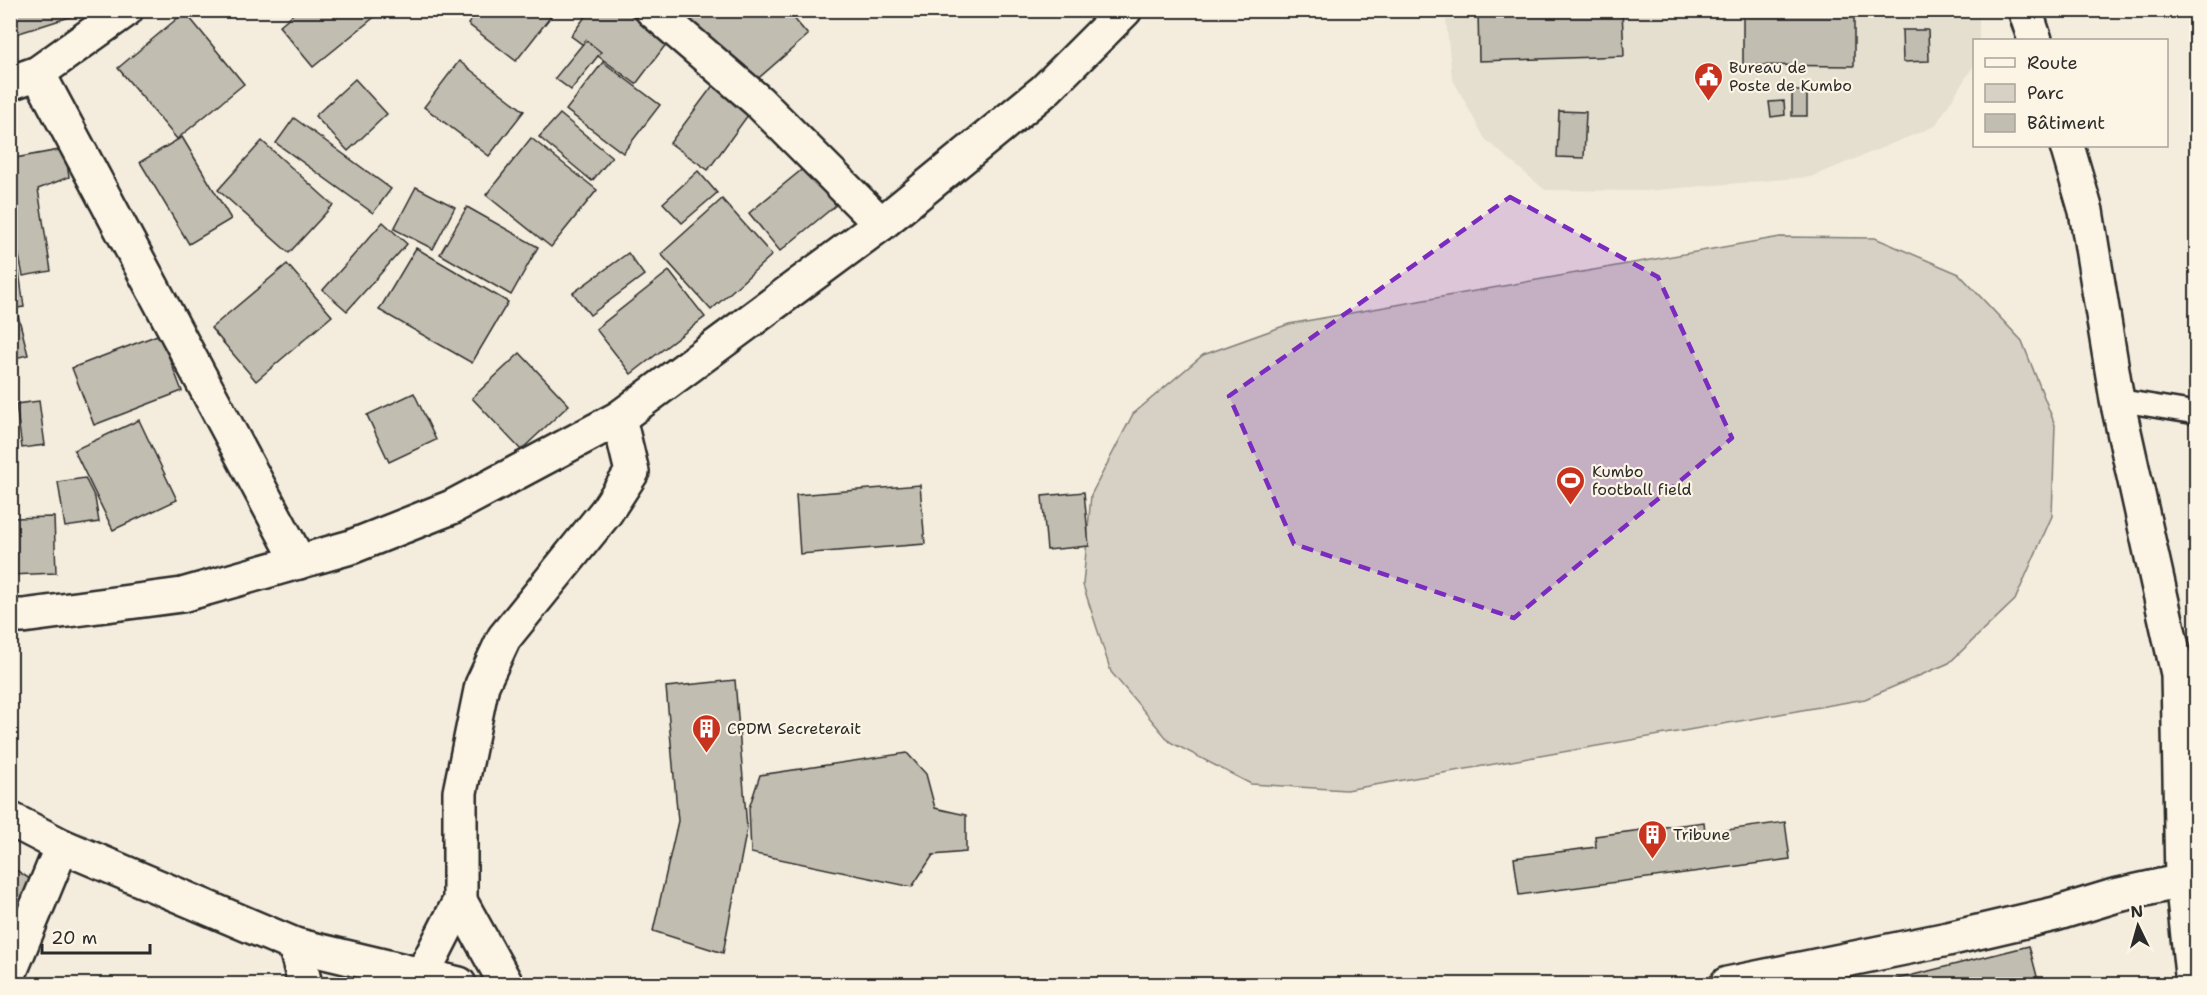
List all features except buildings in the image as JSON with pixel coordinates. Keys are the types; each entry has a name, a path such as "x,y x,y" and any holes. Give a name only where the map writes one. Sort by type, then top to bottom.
{"street":[{"path":"126,10 24,78 299,562"},
{"path":"652,10 758,102 881,224"},
{"path":"10,616 182,595 351,547 452,507 619,418 881,224 1045,90 1125,10"},
{"path":"2025,10 2036,39"},
{"path":"2067,147 2086,211 2117,400 2178,674 2193,984"},
{"path":"421,977 460,902 460,792 482,685 504,638 606,512 632,472 619,418"},
{"path":"10,819 62,846 296,945 421,977 459,984"},
{"path":"10,972 62,846"},
{"path":"1727,984 1948,939 2189,879"},
{"path":"460,902 506,984"},
{"path":"296,945 305,984"}],"lane":[{"path":"2117,400 2196,413"}],"highlighted area":[{"path":"1510,197 1658,277 1732,438 1514,618 1294,544 1229,396"}],"shaded area":[{"name":"Bureau de Poste de Kumbo","path":"1445,11 1979,11 1979,39 1973,39 1973,67 1935,126 1811,177 1645,191 1545,190 1485,139 1452,78"}],"green space":[{"name":"Kumbo football field","path":"1780,237 1875,238 1959,274 2022,341 2055,425 2052,516 2015,600 1949,663 1865,699 1346,790 1251,784 1170,742 1111,672 1083,585 1091,495 1133,414 1203,355 1289,324"}],"place":[{"name":"Bureau de Poste de Kumbo","path":"1708,102"},
{"name":"Kumbo football field","path":"1571,506"},
{"name":"CPDM Secreterait","path":"706,754"},
{"name":"Tribune","path":"1652,860"}]}
